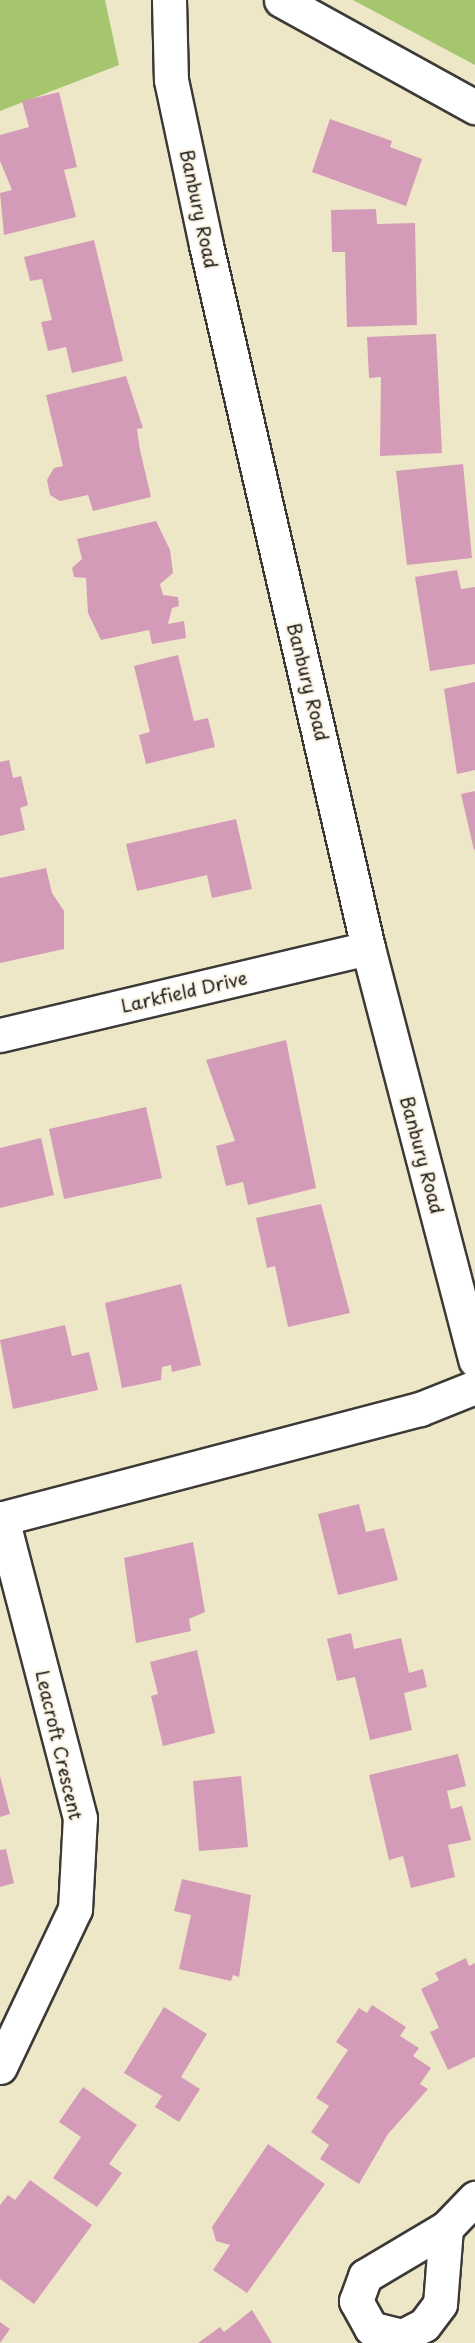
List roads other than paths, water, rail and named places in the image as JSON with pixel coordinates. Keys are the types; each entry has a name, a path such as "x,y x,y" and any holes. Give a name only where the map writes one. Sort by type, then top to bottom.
{"street":[{"name":"Banbury Road","path":"169,0 171,80 368,948 475,1360"},
{"path":"281,0 475,107"},
{"name":"Larkfield Drive","path":"0,1035 368,948"},
{"name":"Leacroft Crescent","path":"0,2067 75,1910 80,1818 1,1518 420,1409 475,1387"},
{"path":"446,2228 475,2198"}]}
